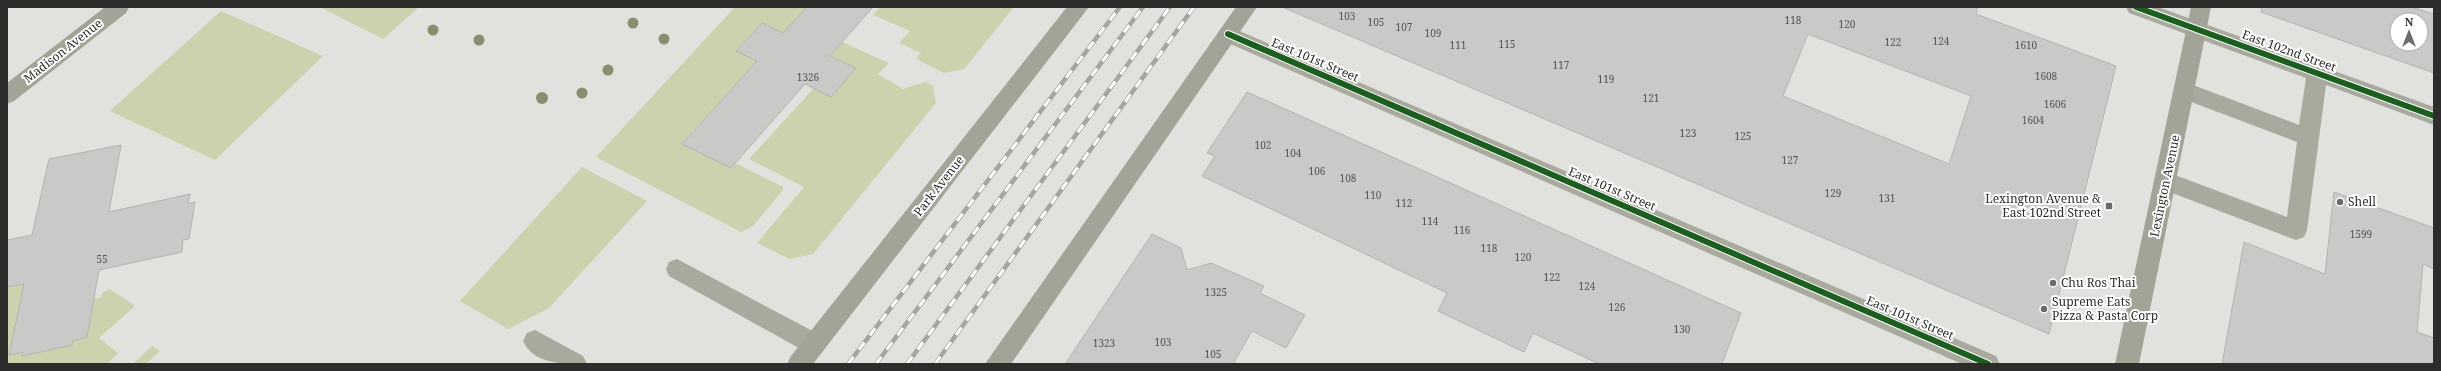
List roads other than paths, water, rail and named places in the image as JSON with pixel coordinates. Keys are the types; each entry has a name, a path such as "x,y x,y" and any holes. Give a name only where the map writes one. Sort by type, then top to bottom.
{"main road":[{"name":"Madison Avenue","path":"7,95 119,7"},
{"name":"Park Avenue","path":"799,364 1079,7"},
{"path":"997,364 1247,7"},
{"name":"Lexington Avenue","path":"2127,364 2167,181 2201,7"}],"street":[{"name":"East 102nd Street","path":"2136,7 2434,116"},
{"name":"East 101st Street","path":"1228,34 1988,364"},
{"path":"2167,181 2296,230 2317,73"},
{"path":"2185,91 2308,137"},
{"path":"677,269 814,344"},
{"path":"535,341 575,364"}],"railway":[{"path":"848,364 1120,7"},
{"path":"876,364 1143,7"},
{"path":"907,364 1170,7"},
{"path":"935,364 1194,7"}],"place":[{"name":"Shell","path":"2340,202"},
{"name":"Lexington Avenue & East 102nd Street","path":"2109,206"},
{"name":"Chu Ros Thai","path":"2053,283"},
{"name":"Supreme Eats Pizza & Pasta Corp","path":"2044,309"}]}
